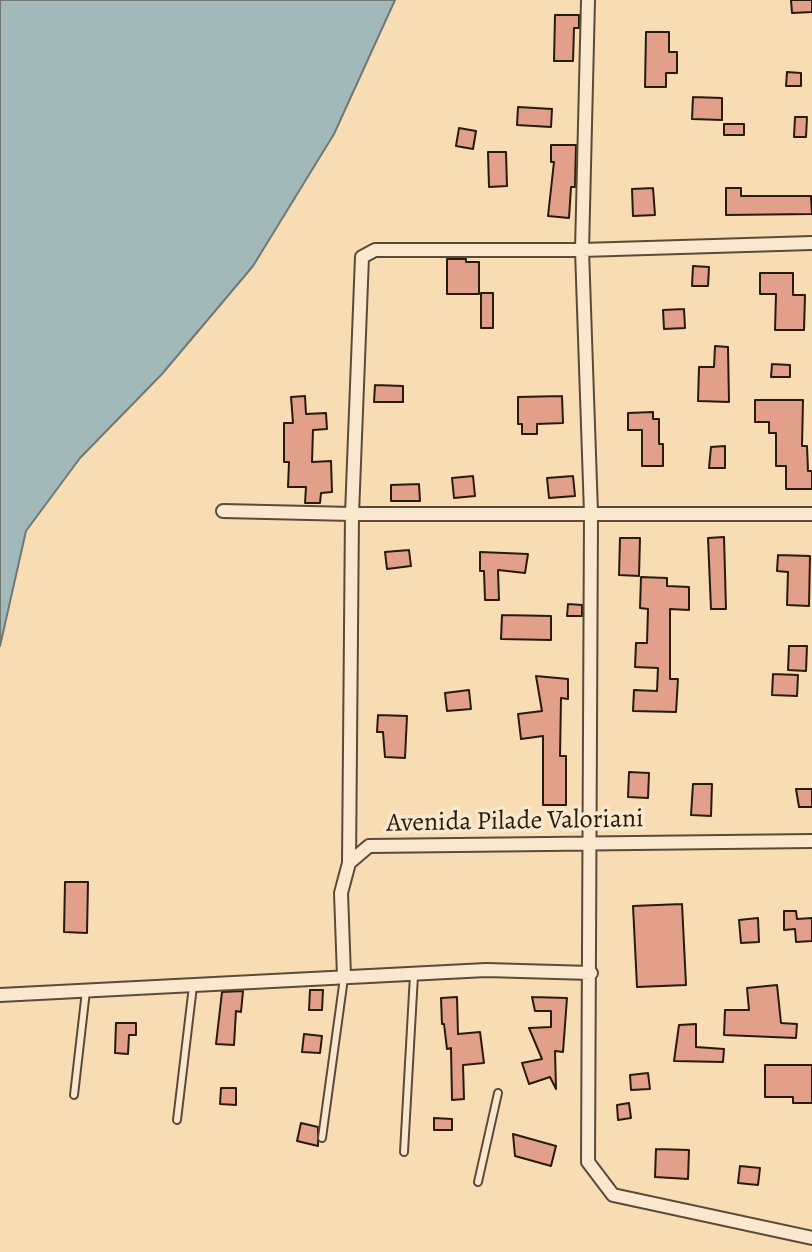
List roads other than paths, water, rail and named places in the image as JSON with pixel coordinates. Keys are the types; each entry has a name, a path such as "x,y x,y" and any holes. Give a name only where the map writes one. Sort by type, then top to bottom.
{"street":[{"path":"588,0 582,250 591,513 591,973 588,1162 613,1195 812,1238"},
{"path":"344,976 341,893 349,863 352,514 362,257 375,250 582,250 812,243"},
{"path":"223,511 352,514 812,514"},
{"name":"Avenida Pilade Valoriani","path":"349,863 369,846 812,841"},
{"path":"0,995 486,970 591,973"}],"lane":[{"path":"404,1152 414,973"},
{"path":"322,1138 344,976"},
{"path":"177,1120 193,986"},
{"path":"74,1095 86,991"},
{"path":"478,1182 499,1093"}]}
